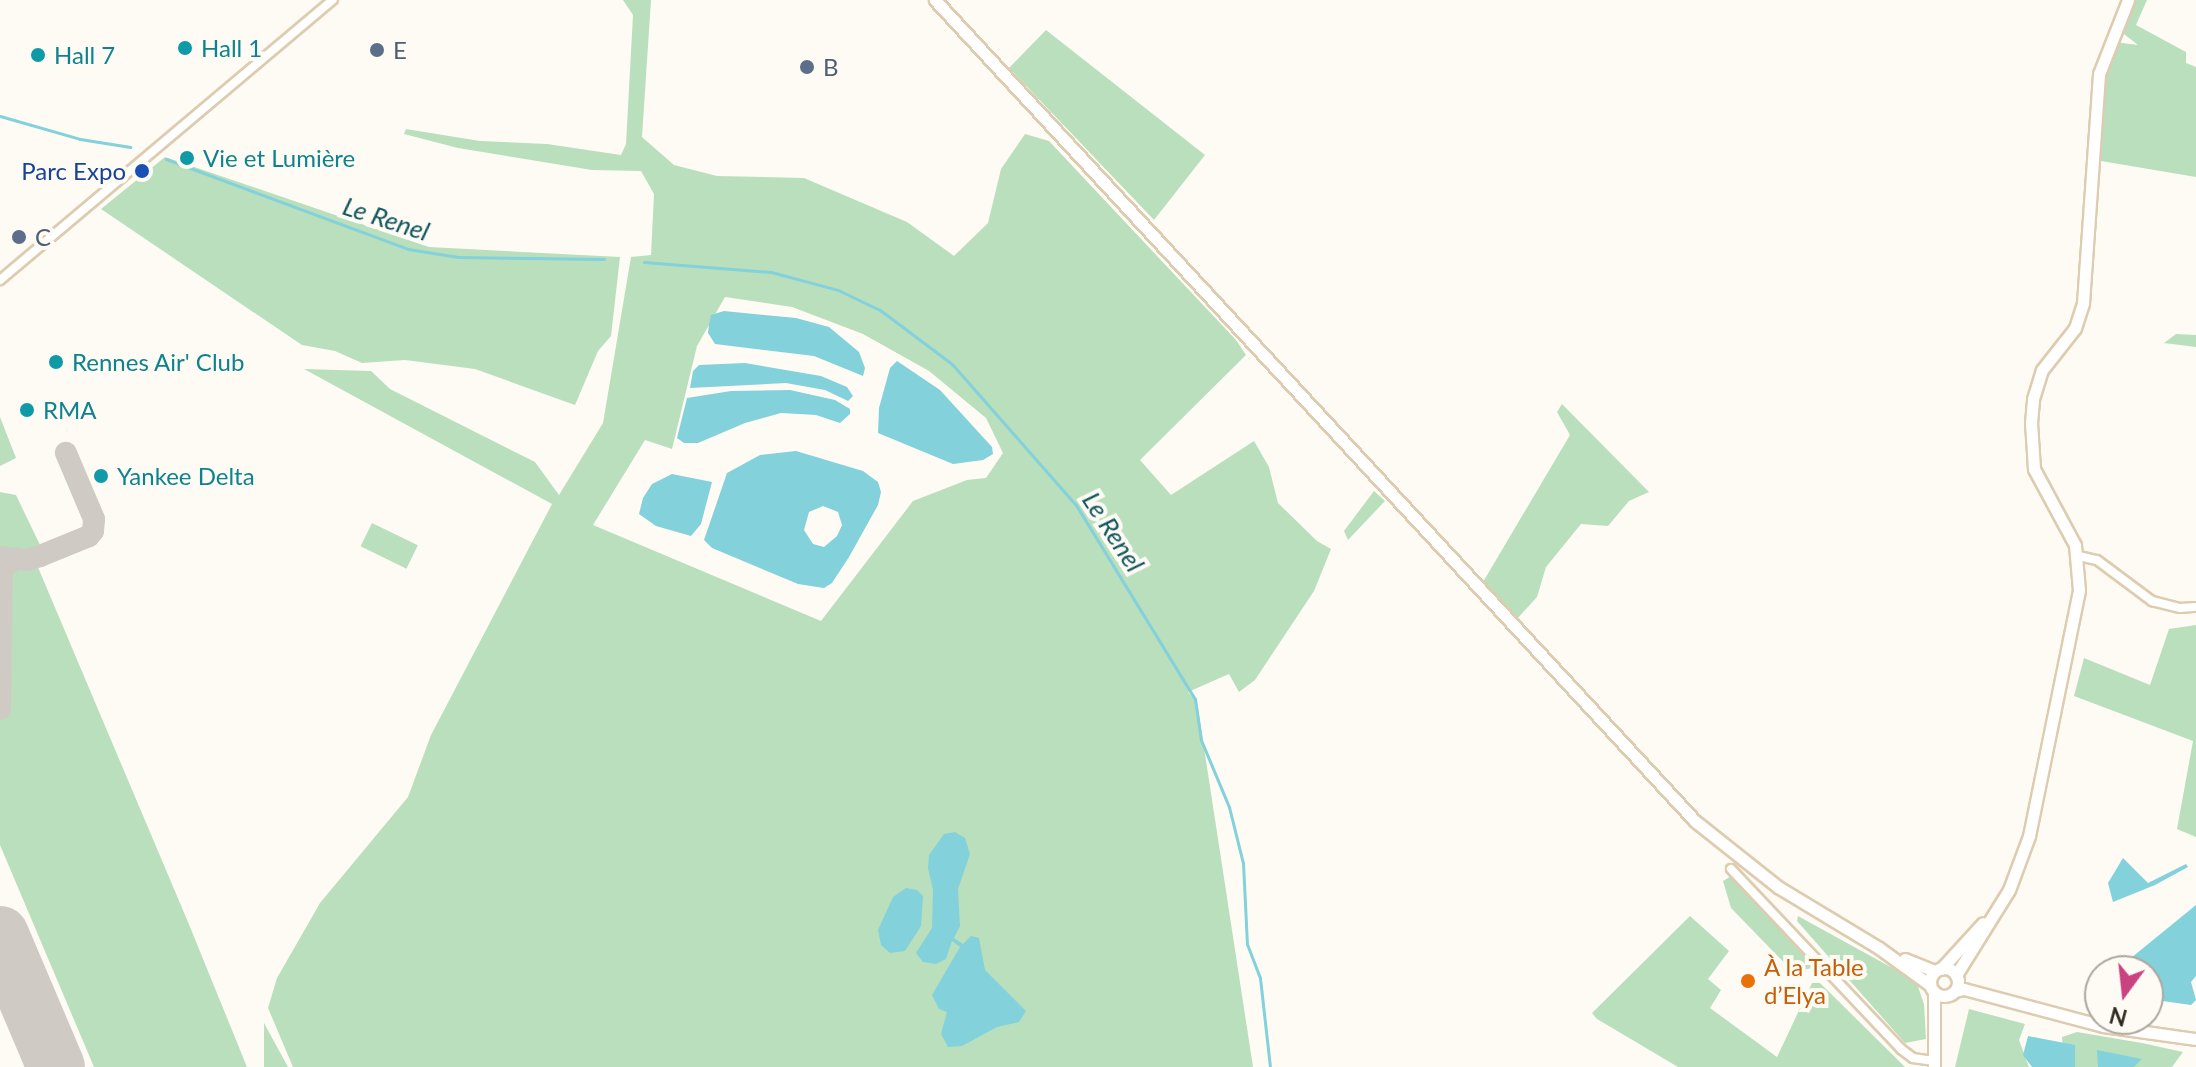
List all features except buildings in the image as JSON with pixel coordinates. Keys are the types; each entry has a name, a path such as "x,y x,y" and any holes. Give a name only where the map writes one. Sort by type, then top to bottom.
{"main road":[{"path":"935,0 1670,796 1721,843 1778,887 1879,948 1932,988 1954,985 2103,1026 2196,1039"},
{"path":"1936,1030 1954,985 2019,866 2036,809 2079,590 2079,556 2034,469 2031,423 2042,370 2075,328 2083,303 2099,74 2128,0"},
{"path":"1934,1064 1936,1030 1932,988 1938,970 1996,912"},
{"path":"1879,948 1938,970 1954,985"}],"street":[{"path":"0,280 333,0"},
{"path":"2079,556 2097,560 2152,601 2180,608 2196,607"},
{"path":"1731,869 1901,1049 1913,1058 1934,1064"}],"green space":[{"path":"623,0 651,0 642,137 674,165 717,176 804,178 907,222 954,256 988,223 1001,169 1025,134 1049,141 1236,340 1246,355 1140,460 1171,495 1254,441 1269,467 1278,503 1317,541 1331,549 1314,591 1255,680 1239,692 1229,674 1188,692 1197,702 1253,1067 293,1067 268,1008 277,978 320,903 408,797 431,735 552,504 304,369 371,371 390,389 535,462 559,495 603,423 631,257 651,255 654,194 641,171 592,170 458,148 404,134 406,129 480,141 547,144 621,155 626,144 633,15","holes":["725,297 792,307 863,334 929,371 986,418 1003,453 986,478 967,480 913,501 821,621 593,525 645,440 672,449 697,346"]},
{"path":"2128,0 2147,0 2136,25 2186,52 2186,63 2196,67 2196,177 2101,161 2103,85 2115,42 2138,45 2115,27"},
{"path":"1046,30 1205,155 1154,220 1009,68"},
{"path":"165,157 429,247 620,257 611,336 598,351 575,405 475,369 405,360 362,363 335,351 302,345 101,209"},
{"path":"2176,334 2196,335 2196,347 2164,343"},
{"path":"1562,404 1649,492 1629,501 1608,526 1581,524 1546,567 1537,597 1517,619 1483,582 1570,435 1557,412"},
{"path":"0,417 16,458 0,466"},
{"path":"1374,491 1385,501 1348,540 1344,531"},
{"path":"0,492 16,495 41,547 25,552 0,550"},
{"path":"372,523 418,545 406,569 361,546"},
{"path":"37,565 247,1067 94,1067 0,845 0,566"},
{"path":"2196,625 2196,837 2177,829 2193,741 2074,696 2084,658 2150,685 2169,629"},
{"path":"1733,875 1817,967 1793,972 1731,908 1723,881"},
{"path":"1690,916 1729,951 1708,979 1721,990 1710,1008 1777,1057 1812,983 1820,983 1905,1067 1678,1067 1597,1019 1592,1013"},
{"path":"1798,916 1916,981 1924,1004 1926,1039 1905,1043 1797,921"},
{"path":"1969,1009 2025,1024 2019,1040 2029,1067 1955,1067"},
{"path":"264,1023 288,1067 264,1067"},
{"path":"2077,1032 2183,1052 2172,1067 2064,1067 2062,1037"}],"water":[{"path":"724,311 796,318 829,327 859,352 865,368 863,376 814,356 715,344 708,333 711,315"},
{"path":"897,361 940,390 992,447 993,454 983,460 953,464 878,433 879,408 890,368"},
{"path":"745,363 821,376 847,387 853,396 848,401 825,390 786,383 690,388 693,371 699,365"},
{"path":"790,390 835,400 850,409 850,414 840,423 816,415 781,413 745,423 698,443 684,443 677,438 687,398 731,391"},
{"path":"796,451 863,471 878,482 881,492 878,505 849,557 832,583 824,588 798,584 712,548 704,540 727,473 760,455","holes":["823,506 838,512 842,525 837,536 824,547 813,544 804,530 809,512"]},
{"path":"672,474 712,482 701,524 691,536 656,526 639,514 643,498 652,484"},
{"path":"955,832 965,838 970,854 958,889 960,926 954,938 963,944 971,936 979,938 985,970 1026,1011 1019,1022 997,1027 962,1046 948,1047 941,1034 947,1012 939,1009 932,995 960,947 952,941 946,959 936,964 923,962 916,953 932,928 933,890 928,868 929,855 944,834"},
{"path":"2123,858 2148,883 2186,864 2188,867 2113,902 2108,883"},
{"path":"906,888 917,890 923,896 921,926 905,951 890,953 881,945 878,930 893,897"},
{"path":"2196,905 2196,976 2191,982 2196,1000 2191,1005 2164,1001 2164,955 2135,955"},
{"path":"2028,1036 2075,1045 2075,1067 2032,1067 2023,1055"},
{"path":"2097,1050 2142,1059 2134,1067 2098,1067"}],"waterway":[{"name":"Le Renel","path":"0,116 80,139 130,147"},
{"name":"Le Renel","path":"166,159 408,249 458,257 604,259"},
{"name":"Le Renel","path":"644,262 771,272 838,290 880,310 952,364 1076,505 1195,699 1201,740 1229,807 1243,863 1247,944 1260,978 1270,1067"}],"taxiway":[{"path":"0,557 27,560 89,536 93,531 94,519 66,453"},
{"path":"0,709 2,567 17,559"}],"runway":[{"path":"0,935 56,1067"}],"place":[{"name":"Hall 1","path":"185,48"},
{"name":"E","path":"377,50"},
{"name":"Hall 7","path":"38,55"},
{"name":"B","path":"807,67"},
{"name":"Vie et Lumière","path":"187,158"},
{"name":"Parc Expo","path":"142,171"},
{"name":"C","path":"19,237"},
{"name":"Rennes Air' Club","path":"56,362"},
{"name":"RMA","path":"27,410"},
{"name":"Yankee Delta","path":"101,476"},
{"name":"À la Table d’Elya","path":"1748,981"}]}
